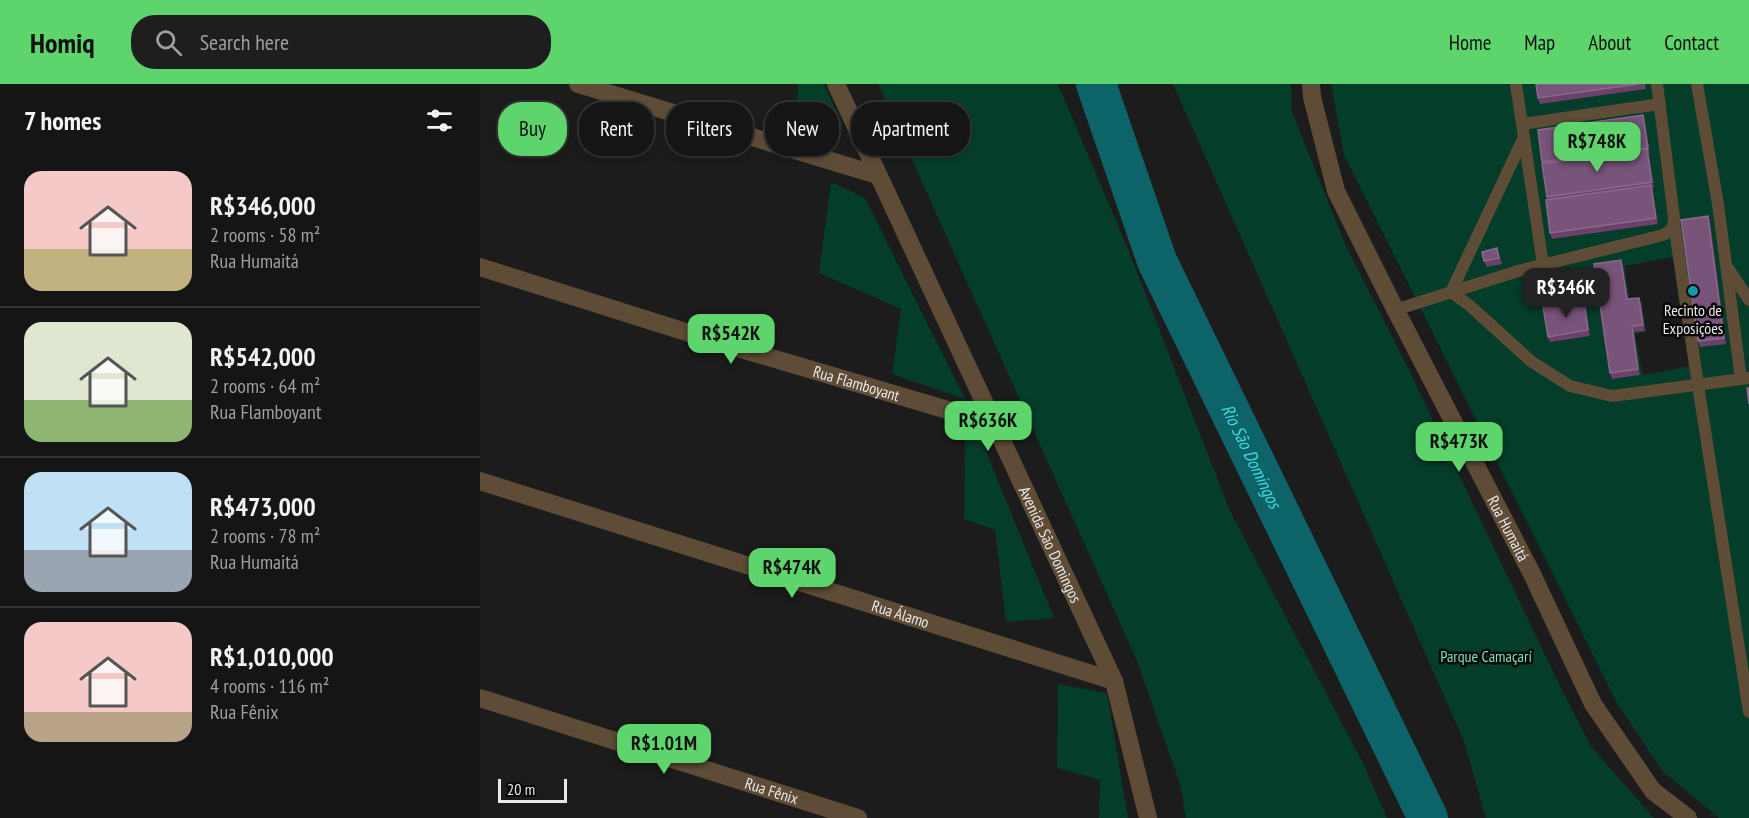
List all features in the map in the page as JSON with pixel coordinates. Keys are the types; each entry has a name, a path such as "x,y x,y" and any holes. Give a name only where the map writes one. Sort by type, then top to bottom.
{"street":[{"path":"578,84 878,175"},
{"name":"Avenida São Domingos","path":"837,84 1114,681 1148,818"},
{"name":"Rua Humaitá","path":"1311,84 1312,97 1336,191 1532,574 1593,704 1653,791 1688,818"},
{"name":"Rua Flamboyant","path":"480,267 735,347 995,424"},
{"name":"Rua Álamo","path":"480,481 1114,681"},
{"name":"Rua Fênix","path":"480,698 858,818"}],"lane":[{"path":"1516,84 1543,265"},
{"path":"1657,84 1674,224 1749,712"},
{"path":"1451,292 1469,305 1532,362 1570,386 1612,396 1745,378 1697,84"},
{"path":"1523,131 1660,104"},
{"path":"1451,292 1523,131"},
{"path":"1395,310 1543,265 1663,235 1669,232 1674,224"},
{"path":"1726,266 1749,300"}],"green space":[{"path":"798,84 824,84 832,102 797,102"},
{"path":"878,84 1058,84 1130,254 1230,511 1364,765 1387,818 1186,818 1180,784 1137,661 910,156 970,156 970,102 886,102"},
{"name":"Parque Camaçarí","path":"1173,84 1291,84 1292,112 1346,246 1410,372 1557,680 1590,745 1654,818 1486,818 1464,741"},
{"path":"1331,84 1537,84 1645,89 1645,84 1749,84 1749,818 1719,818 1663,772 1618,705 1344,155","holes":["1673,257 1689,366 1643,375 1635,334 1646,332 1642,302 1630,303 1625,266","1597,270 1629,305 1641,304 1645,331 1634,332 1640,374"]},
{"path":"831,182 865,198 965,399 892,374 901,309 819,273"},
{"path":"980,437 1054,618 1006,622 995,530 964,519 965,438"},
{"path":"1058,684 1107,693 1128,818 1099,818 1100,780 1057,768"}],"building":[{"path":"1536,84 1638,84 1538,98"},
{"path":"1643,115 1648,148 1542,162 1538,130"},
{"path":"1647,149 1652,182 1547,197 1542,164"},
{"path":"1651,185 1656,218 1550,233 1546,200"},
{"path":"1708,216 1724,338 1698,341 1681,220"},
{"path":"1497,248 1499,258 1484,261 1482,252"},
{"path":"1621,260 1627,299 1639,298 1643,325 1632,326 1638,369 1610,373 1594,264"},
{"path":"1584,301 1588,330 1548,337 1543,307"}],"waterway":[{"name":"Rio São Domingos","path":"1096,84 1157,261 1428,818"}],"place":[{"name":"Recinto de Exposições","path":"1693,291"}]}
